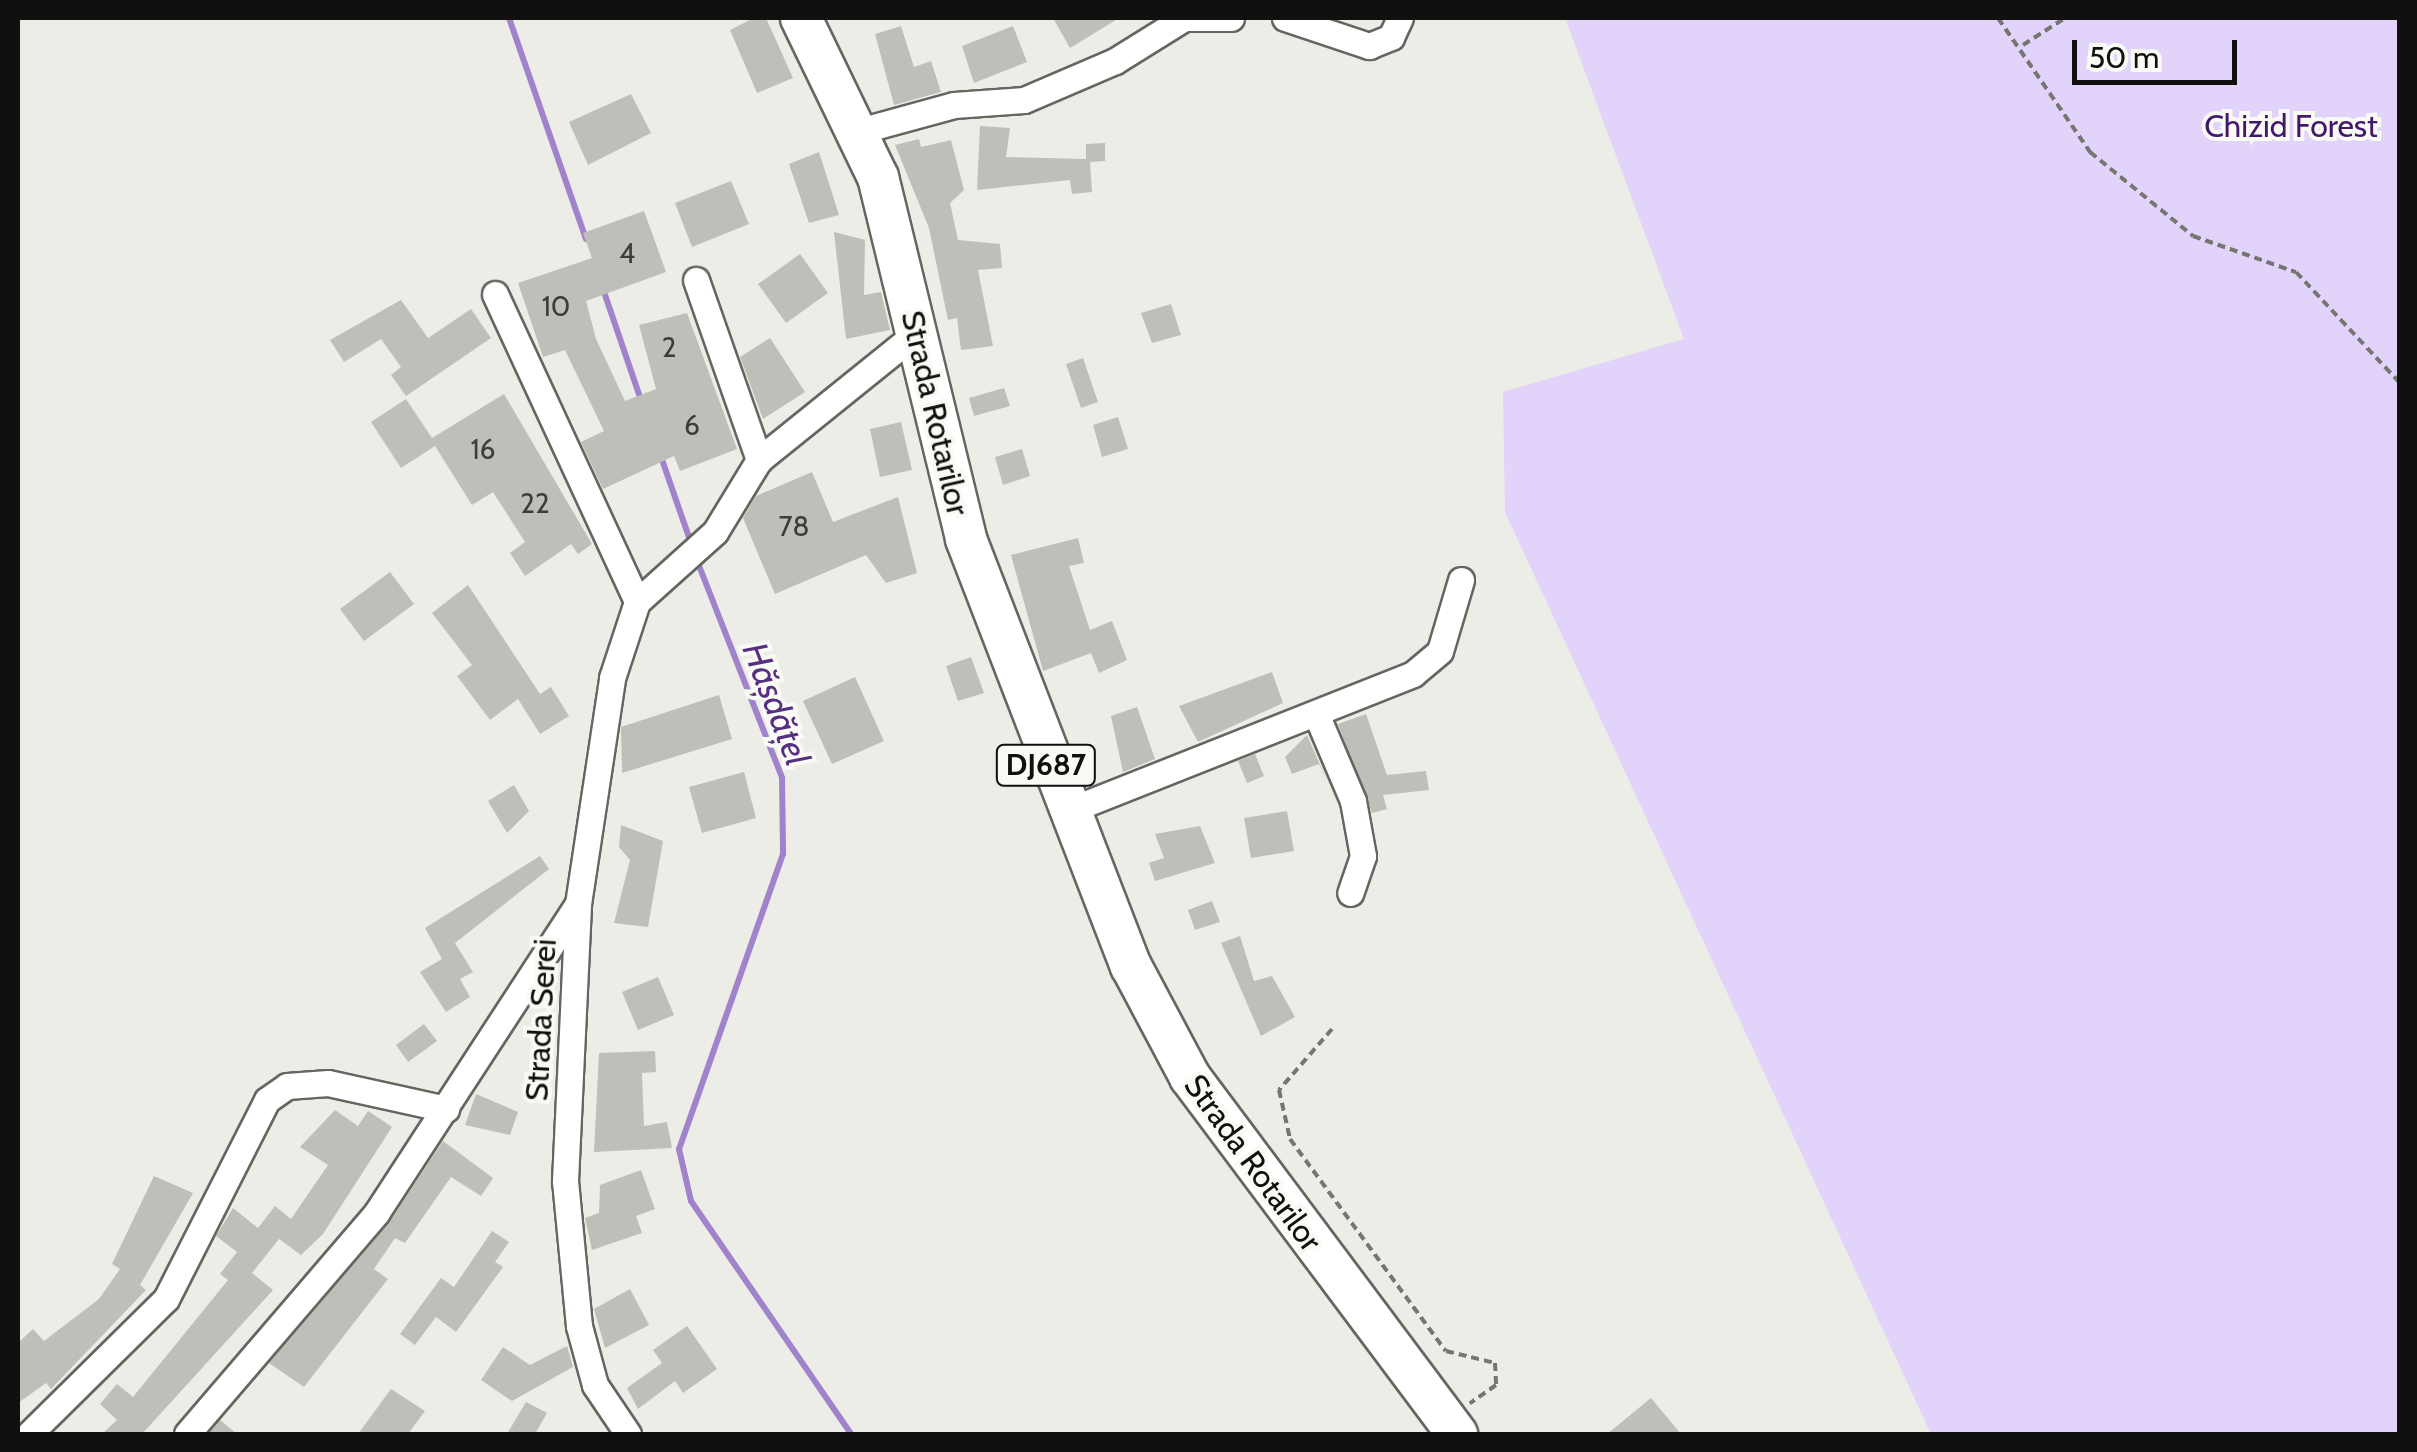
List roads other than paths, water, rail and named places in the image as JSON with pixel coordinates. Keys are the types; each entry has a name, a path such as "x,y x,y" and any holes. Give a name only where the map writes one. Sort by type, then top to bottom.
{"main road":[{"name":"Strada Rotarilor","path":"801,18 859,130 888,208 966,539 1065,812 1190,1077 1450,1426"}],"street":[{"path":"859,130 954,105 1024,100 1115,61 1184,18 1232,18"},
{"path":"1285,18 1370,46 1391,37 1400,18"},
{"path":"696,280 759,460"},
{"path":"495,294 637,602 715,532 759,460 916,334"},
{"path":"1065,812 1318,716 1413,674 1440,651 1461,580"},
{"name":"Strada Serei","path":"628,1434 595,1386 568,1268 578,904 599,731 637,602"},
{"path":"1318,716 1353,801 1363,856 1350,894"},
{"name":"Strada Serei","path":"188,1434 377,1212 446,1109 542,950 578,904"},
{"path":"542,950 577,969"},
{"path":"28,1434 166,1300 268,1100 287,1086 328,1083 446,1109"}],"waterway":[{"name":"Hășdățel","path":"509,18 586,239"},
{"name":"Hășdățel","path":"603,289 641,400"},
{"name":"Hășdățel","path":"660,454 692,546"},
{"path":"696,558 782,778 783,854 679,1149 691,1201 851,1434"}],"park label":[{"name":"Chizid Forest","path":"2291,126"}]}
